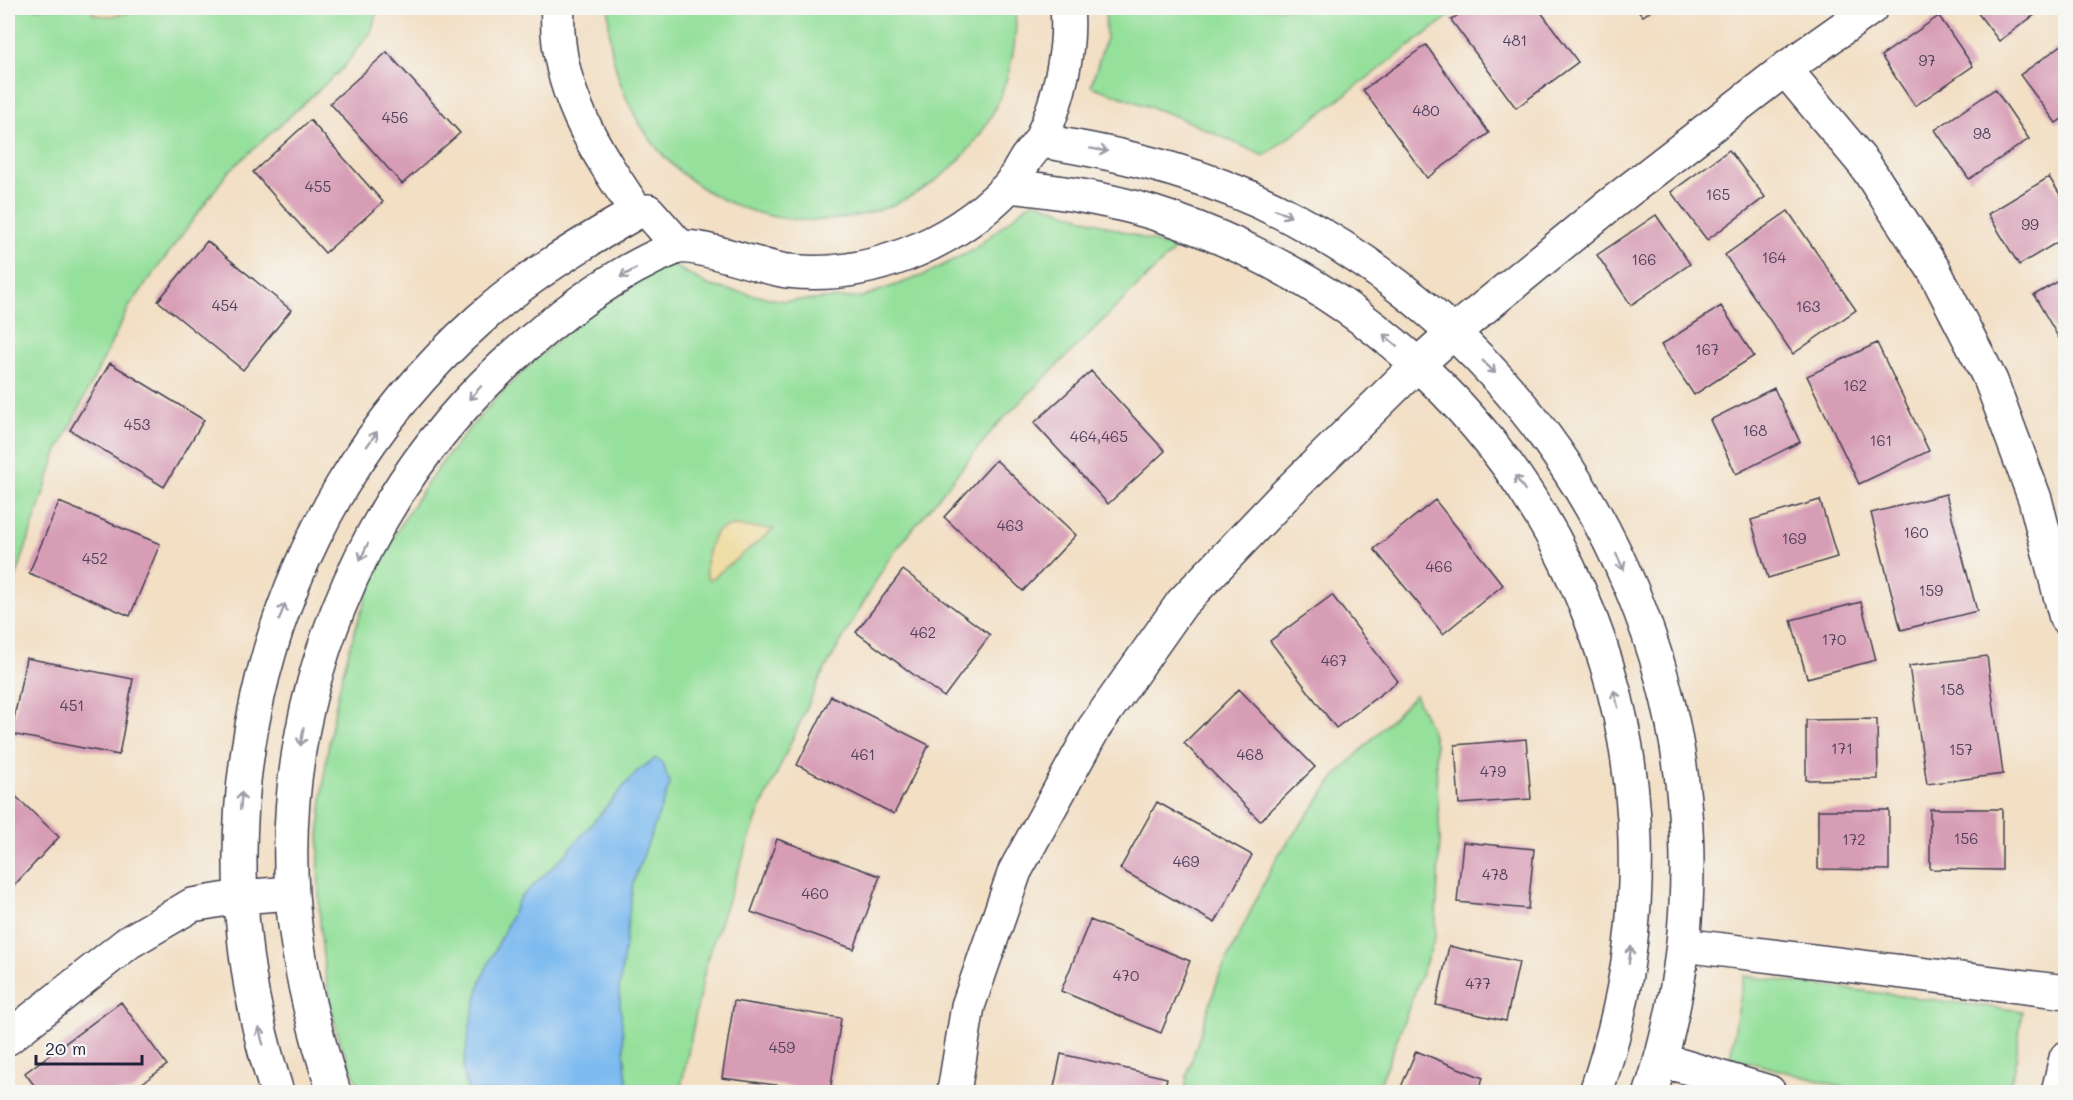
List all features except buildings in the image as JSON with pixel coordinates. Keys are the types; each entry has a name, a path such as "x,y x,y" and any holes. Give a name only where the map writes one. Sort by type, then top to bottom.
{"street":[{"path":"558,8 560,55 569,92 588,136 637,213"},
{"path":"334,1092 306,994 292,893 292,831 296,780 307,709 323,650 345,592 371,537 403,484 439,434 480,388 525,346 573,308 625,274 680,246 708,250 747,264 789,272 830,272 871,266 910,254 948,235 1009,186 1028,155 1041,141 1065,56 1067,8"},
{"path":"954,1092 968,1006 1015,871 1094,728 1182,603 1263,518 1418,363 1607,207 1785,69 1871,8"},
{"path":"1785,69 1865,165 1934,270 1991,381 2035,499 2066,618"},
{"path":"1041,141 1106,152 1170,168 1232,190 1272,208 1349,251 1404,289 1454,332 1497,375 1530,415 1572,473 1604,526 1630,583 1652,641 1668,700 1680,760 1686,822 1687,873 1683,945 1675,1002 1662,1060 1651,1092"},
{"path":"1009,186 1111,201 1167,217 1222,237 1274,262 1325,292 1373,326 1418,363 1460,405 1532,500 1561,551 1586,605 1608,667 1624,730 1634,796 1636,839 1634,927 1625,992 1611,1049 1596,1092"},
{"path":"277,1092 253,1006 244,952 239,897 238,832 244,768 255,704 271,642 298,571 321,523 353,467 390,415 432,366 478,321 528,280 581,244 637,213 648,211 680,246"},
{"path":"8,1038 129,942 192,905 239,897 292,893"},
{"path":"1683,945 2066,992"},
{"path":"1625,992 1675,1002"},
{"path":"2058,1092 2066,1058"},
{"path":"1662,1060 1769,1092"}],"green space":[{"path":"8,8 378,8 371,32 343,68 228,172 129,307 56,455 8,602"},
{"path":"609,8 1015,8 1016,29 1009,71 1002,92 973,145 932,183 883,209 829,220 775,217 722,199 676,168 638,121 625,94 612,52"},
{"path":"1105,8 1460,8 1264,156 1178,117 1091,86 1106,38"},
{"path":"1033,201 1175,249 995,427 888,560 821,676 758,815 707,959 680,1092 361,1092 338,1034 326,980 320,922 319,861 322,800 330,738 342,679 357,623 390,544 413,504 439,467 462,437 513,381 569,329 656,256 710,286 784,301 862,297 924,275 973,250"},
{"path":"1415,695 1431,729 1435,744 1440,839 1435,938 1378,1090 1376,1092 1185,1092 1187,1075 1219,976 1277,857 1336,776"},
{"path":"1744,976 2022,1011 2015,1068 2008,1092 1861,1092 1730,1057"}],"sand":[{"path":"94,8 140,8 109,16 92,13"},
{"path":"732,526 774,529 710,580 707,576 706,563 712,540 719,530"}],"water":[{"path":"656,758 663,764 670,784 633,883 619,991 627,1082 631,1092 468,1092 463,1071 470,1025 481,980 519,899 565,855 636,772"}]}
